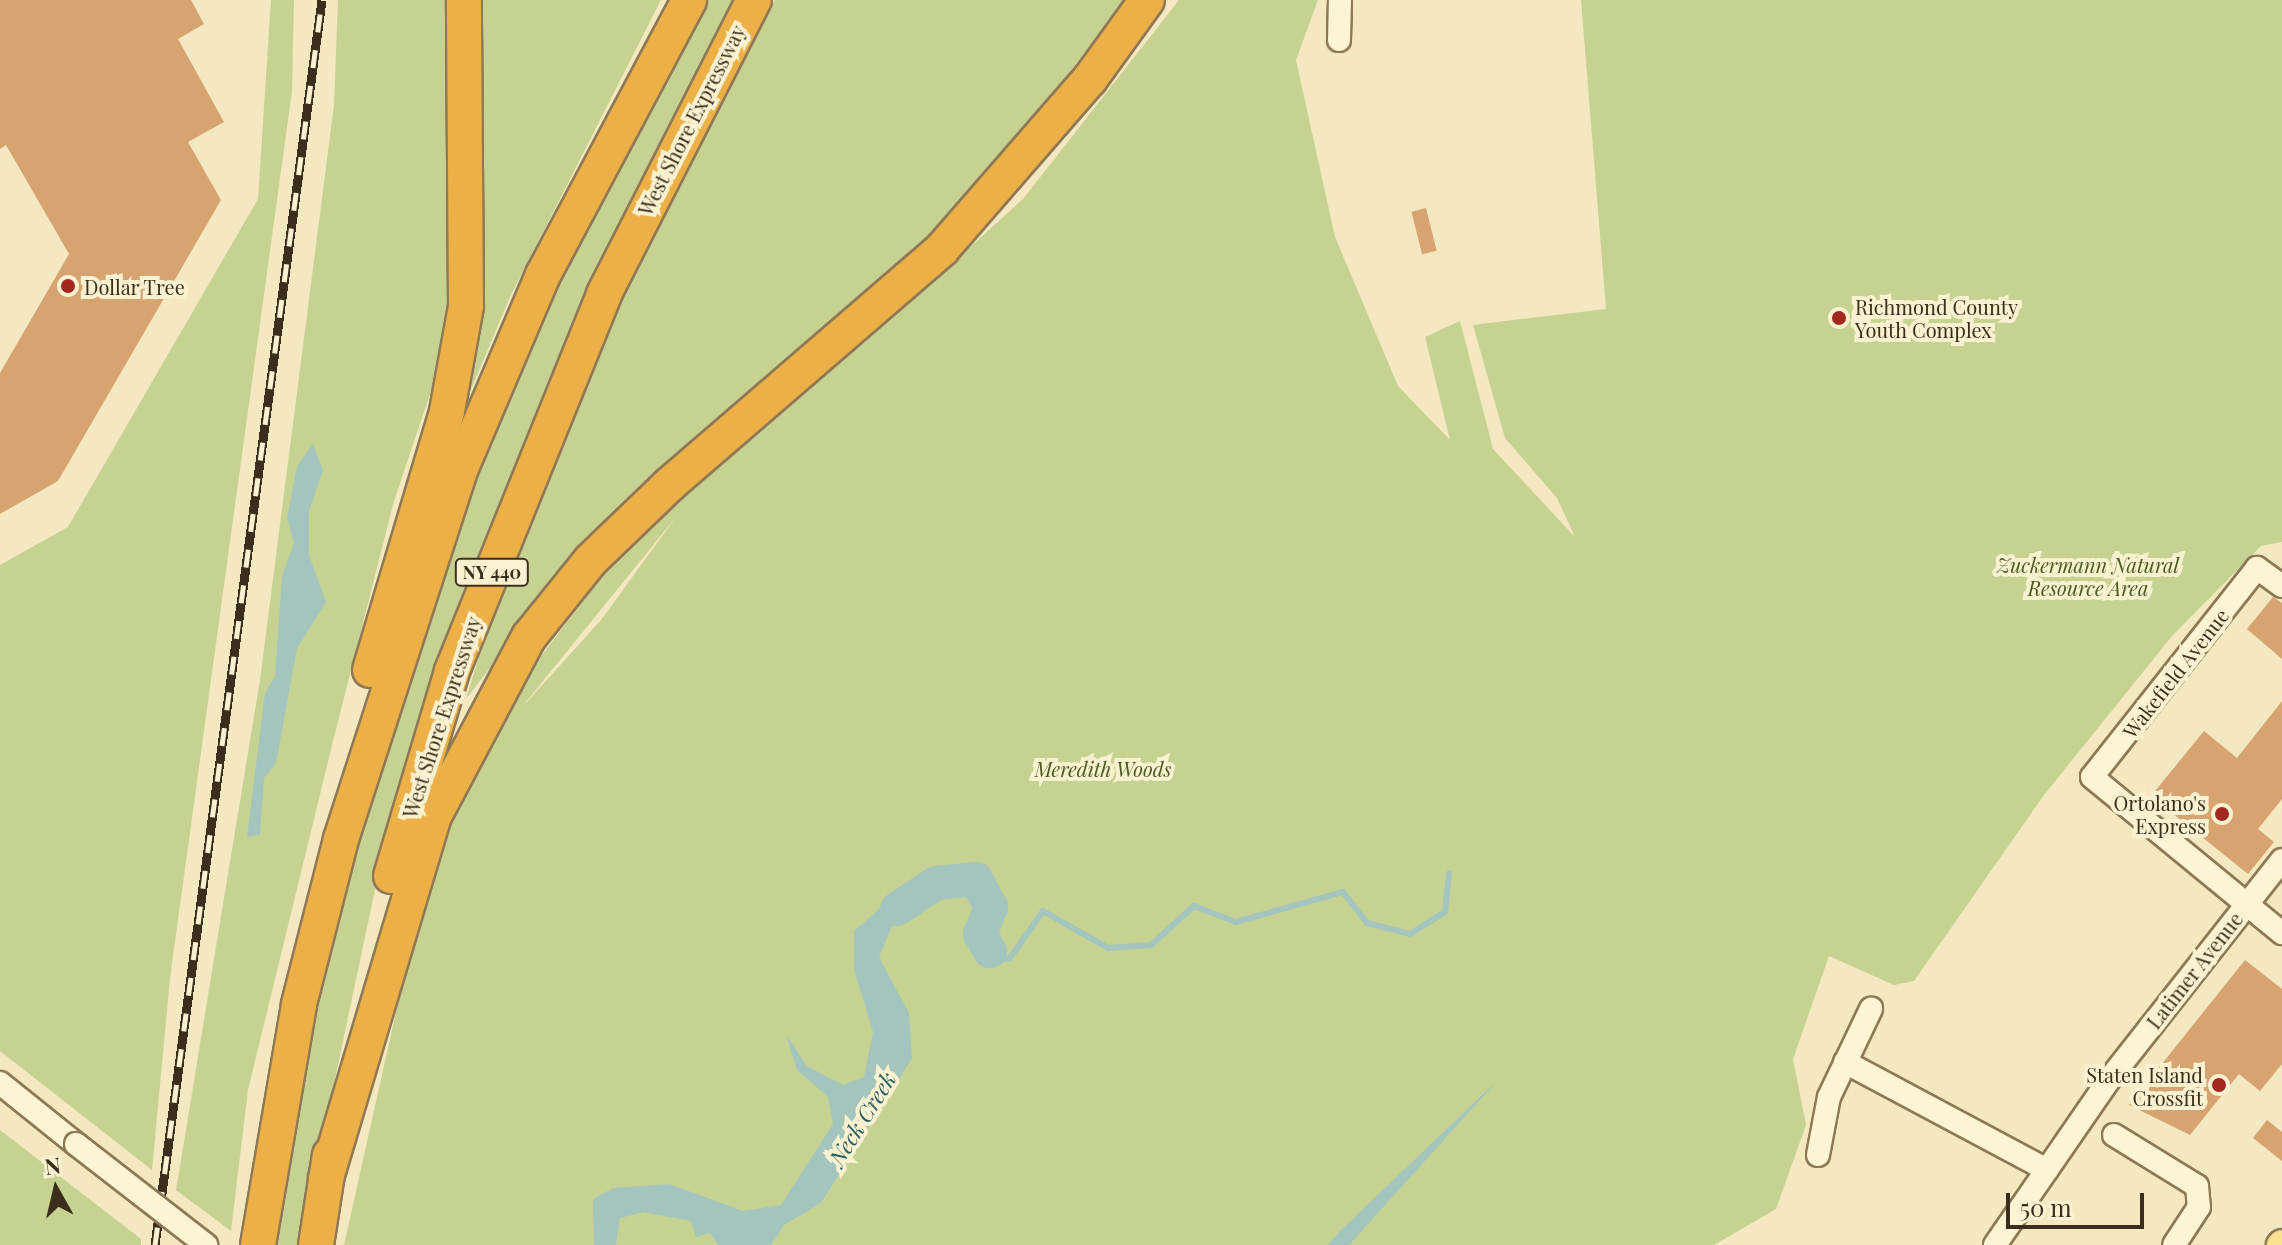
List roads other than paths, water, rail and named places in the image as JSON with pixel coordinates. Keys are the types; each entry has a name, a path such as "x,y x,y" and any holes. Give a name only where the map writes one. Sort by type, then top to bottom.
{"highway":[{"path":"299,1004 328,835 458,359 470,250 464,0"},
{"name":"NY 440","path":"258,1245 299,1004 350,809 461,468 543,275 689,0"},
{"name":"West Shore Expressway","path":"316,1245 326,1178 398,850 452,671 604,294 754,0"},
{"path":"326,1178 433,818 529,637 591,560 670,484 942,249 1090,79 1147,0"}],"street":[{"path":"1339,40 1340,0"},
{"name":"Wakefield Avenue","path":"2247,903 2092,777 2257,568 2282,586"},
{"name":"Latimer Avenue","path":"1995,1245 2108,1081 2282,860"},
{"path":"2247,903 2282,933"},
{"path":"1818,1155 1829,1097 1871,1009"},
{"path":"1845,1062 2047,1170"},
{"path":"0,1083 206,1245"},
{"path":"2114,1135 2197,1186 2199,1207 2174,1245"}],"water":[{"path":"313,444 323,470 309,511 309,555 326,602 297,648 276,763 264,778 260,835 247,837 265,693 275,676 282,576 294,543 287,518 297,466"},
{"path":"936,883 893,924 879,957 909,1013 912,1058 821,1203 784,1225 771,1245 718,1245 710,1233 696,1237 691,1221 643,1212 620,1218 616,1245 594,1245 593,1199 613,1188 669,1184 743,1211 781,1205 833,1124 828,1097 797,1070 786,1034 807,1066 843,1085 864,1077 873,1032 854,969 854,931 897,893"},
{"path":"1497,1081 1349,1245 1328,1245 1340,1231"}],"waterway":[{"path":"990,951 996,961 1010,958 1043,911 1108,948 1151,945 1194,906 1236,922 1343,892 1367,923 1410,934 1445,912 1449,873"},
{"name":"Neck Creek","path":"897,909 936,883 976,879 991,907 980,934 990,951"}],"railway":[{"path":"155,1245 322,0"}],"place":[{"name":"Dollar Tree","path":"68,286"},
{"name":"Richmond County Youth Complex","path":"1839,318"},
{"name":"Ortolano's Express","path":"2222,814"},
{"name":"Staten Island Crossfit","path":"2219,1085"}],"park label":[{"name":"Zuckermann Natural Resource Area","path":"2088,576"},
{"name":"Meredith Woods","path":"1103,768"}]}
